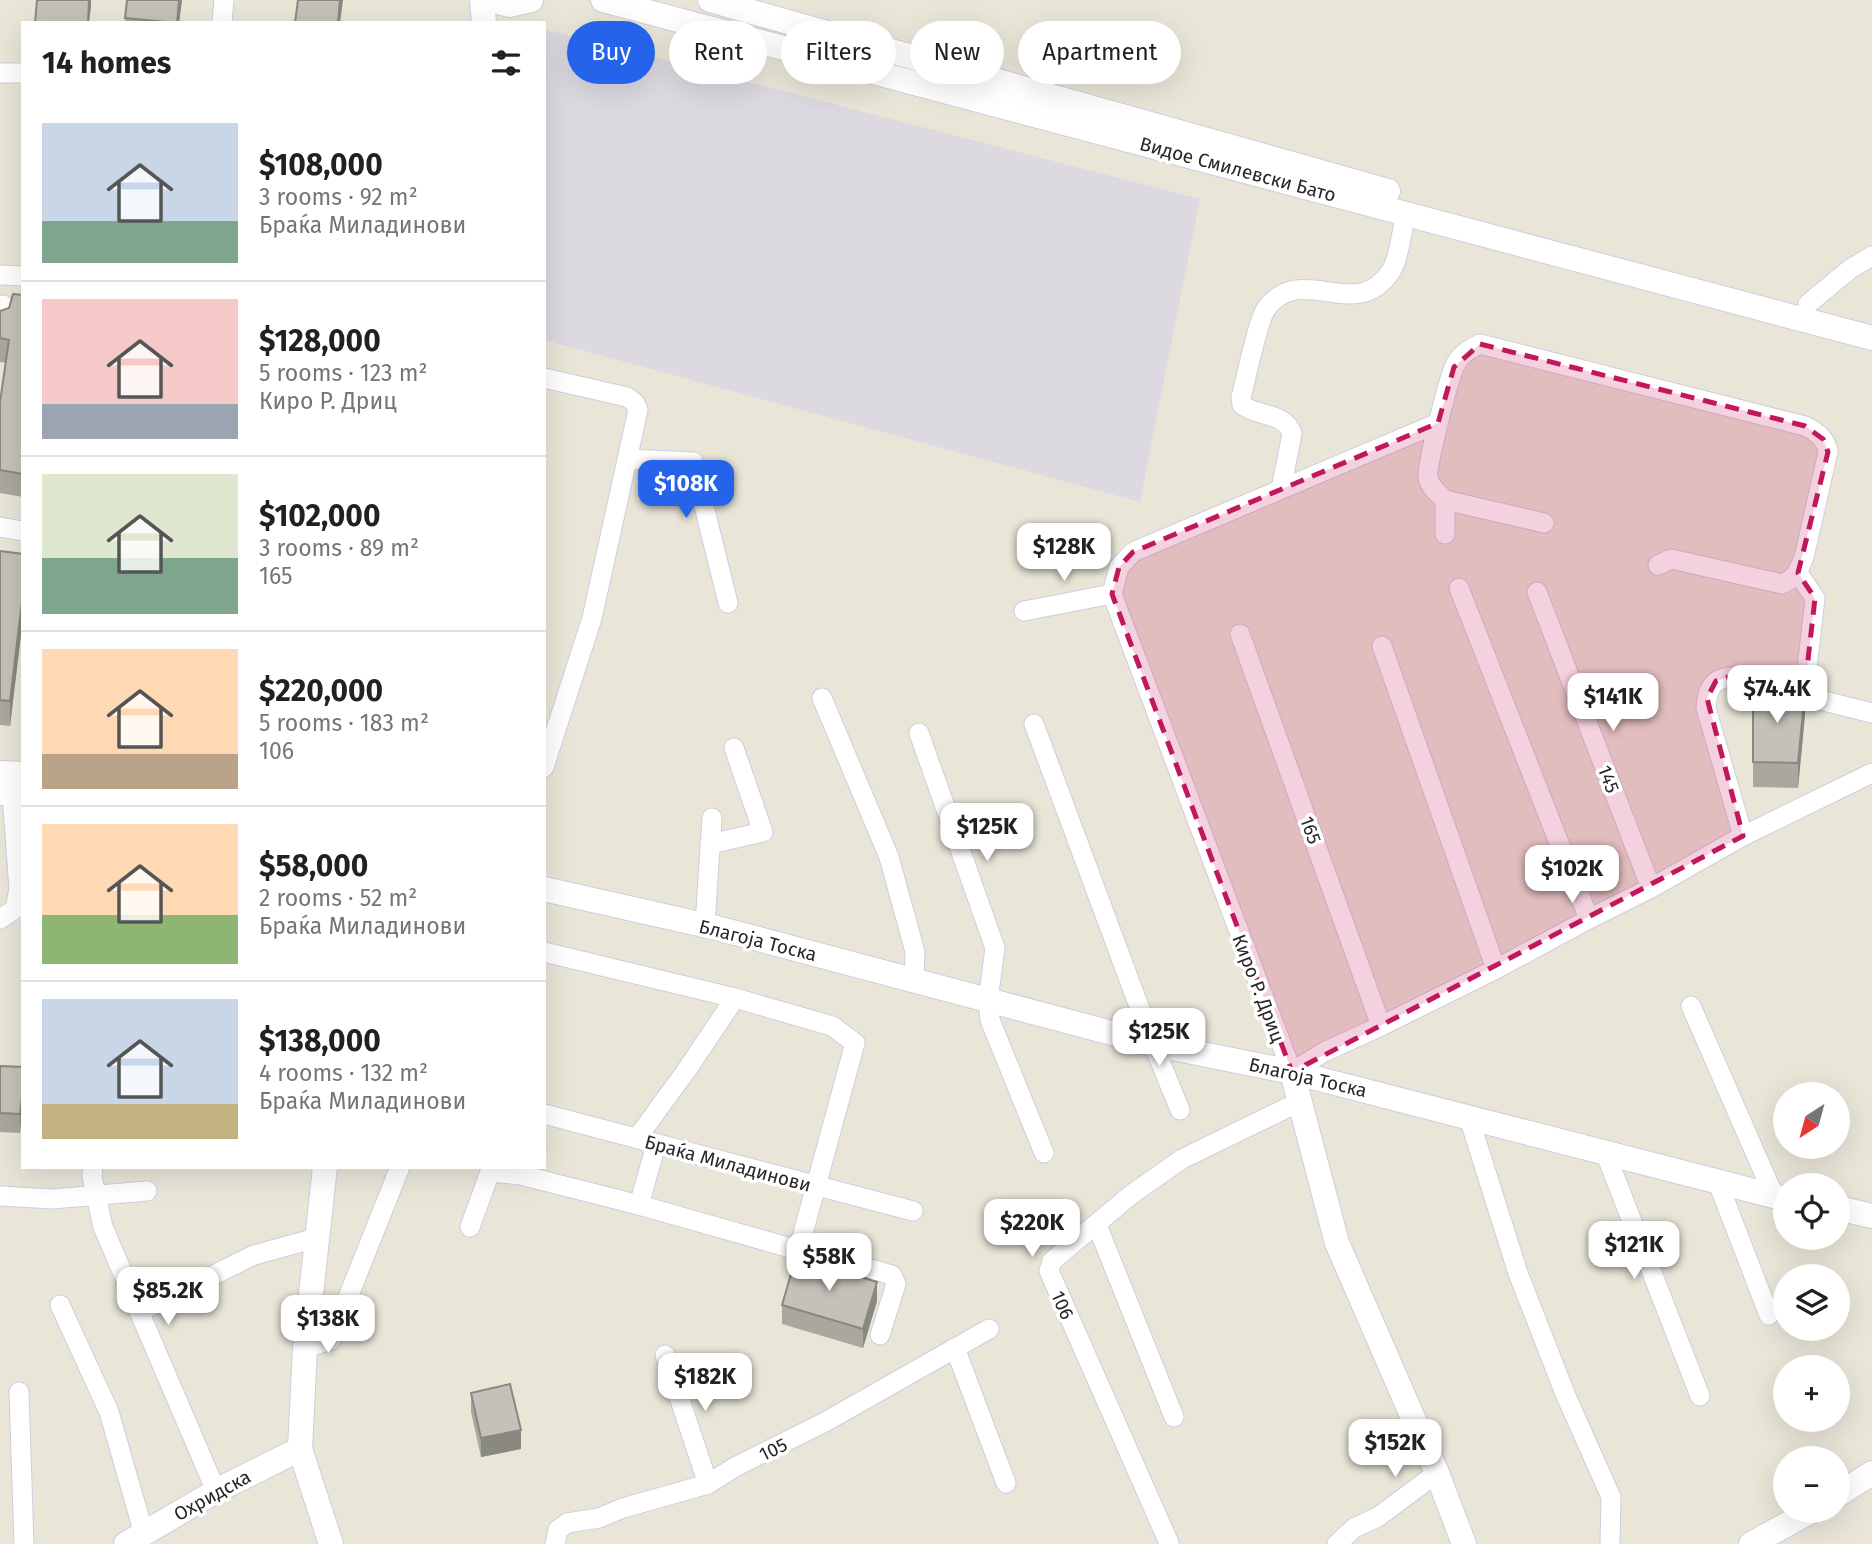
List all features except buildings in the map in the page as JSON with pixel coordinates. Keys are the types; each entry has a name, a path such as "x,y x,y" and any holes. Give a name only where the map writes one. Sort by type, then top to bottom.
{"street":[{"path":"222,21 224,0"},
{"path":"482,0 484,21"},
{"path":"492,0 509,5 529,1"},
{"name":"Видое Смилевски Бато","path":"603,0 1872,338"},
{"name":"Видое Смилевски Бато","path":"710,0 1487,220 1872,320"},
{"path":"510,21 529,1"},
{"path":"0,73 21,74"},
{"path":"1281,489 1292,434 1289,426 1282,419 1248,410 1242,405 1241,397 1264,310 1276,298 1293,288 1355,295 1376,288 1392,270 1406,214"},
{"path":"1808,304 1850,269 1872,256"},
{"path":"0,275 21,276"},
{"path":"1544,523 1446,499 1434,489 1428,477 1438,423 1454,367 1469,349 1480,344 1804,426 1815,431 1827,444 1828,452 1804,557 1798,573 1790,581 1782,584 1671,559 1658,565"},
{"path":"546,378 627,397 635,403 638,411 592,618 546,761"},
{"path":"1024,611 1112,594 1119,567 1133,552 1438,423"},
{"path":"628,458 693,463 728,603"},
{"path":"1445,534 1446,499"},
{"path":"0,527 21,531"},
{"path":"1798,573 1815,598 1804,695"},
{"path":"1458,588 1589,919"},
{"name":"145","path":"1536,592 1651,888"},
{"name":"Киро Р. Дриц","path":"1112,594 1292,1072 1337,1243 1437,1473 1464,1544"},
{"name":"165","path":"1240,634 1381,1026"},
{"path":"1381,646 1496,969"},
{"path":"1743,836 1706,708 1709,688 1716,681 1729,677 1872,713"},
{"path":"822,698 889,857 915,952 914,980"},
{"path":"1034,724 1180,1110"},
{"path":"919,733 995,948 988,1000 990,1020 1044,1153"},
{"path":"710,844 763,832 734,748"},
{"path":"1292,1072 1324,1052 1496,969 1651,888 1743,836 1872,773"},
{"path":"0,919 15,909 19,889 12,786"},
{"path":"705,925 712,818"},
{"name":"Благоја Тоска","path":"546,889 705,925 1153,1044 1292,1072 1773,1196"},
{"path":"546,952 735,998 832,1026 855,1043 818,1187 799,1248"},
{"path":"639,1205 647,1141 686,1071 735,998"},
{"path":"1692,1006 1773,1184"},
{"name":"106","path":"1168,1543 1049,1271 1052,1261 1132,1194 1182,1159 1301,1101"},
{"name":"Браќа Миладинови","path":"546,1115 913,1211"},
{"path":"1469,1118 1518,1273 1566,1396 1611,1497 1610,1544"},
{"path":"1605,1152 1700,1396"},
{"path":"93,1169 103,1227 216,1491"},
{"path":"325,1169 305,1348 300,1449 331,1544"},
{"path":"305,1348 331,1340 399,1169"},
{"path":"470,1227 491,1172 520,1175 639,1205 892,1275 896,1284 880,1335"},
{"path":"1718,1182 1769,1315"},
{"path":"0,1196 52,1199 147,1191"},
{"path":"1850,1211 1872,1216"},
{"path":"1097,1225 1174,1417"},
{"path":"139,1312 254,1255 316,1238"},
{"path":"61,1305 109,1412 135,1539"},
{"name":"105","path":"555,1544 558,1530 567,1523 599,1518 623,1508 708,1484 735,1467 825,1422 989,1329"},
{"path":"955,1348 1006,1483"},
{"path":"665,1355 708,1484"},
{"path":"19,1392 24,1544"},
{"name":"Охридска","path":"135,1539 216,1491 300,1449"},
{"path":"1337,1544 1354,1528 1378,1517 1437,1473"},
{"path":"1850,1487 1872,1473"},
{"path":"1751,1544 1789,1523"}],"highlighted area":[{"path":"1480,344 1805,426 1823,439 1828,452 1798,573 1815,598 1804,695 1729,677 1716,681 1707,698 1743,836 1292,1072 1112,594 1119,567 1133,552 1438,423 1454,367"}],"shaded area":[{"path":"546,30 567,35 567,84 655,84 655,58 669,61 669,84 756,84 1200,199 1140,502 546,341"}]}
